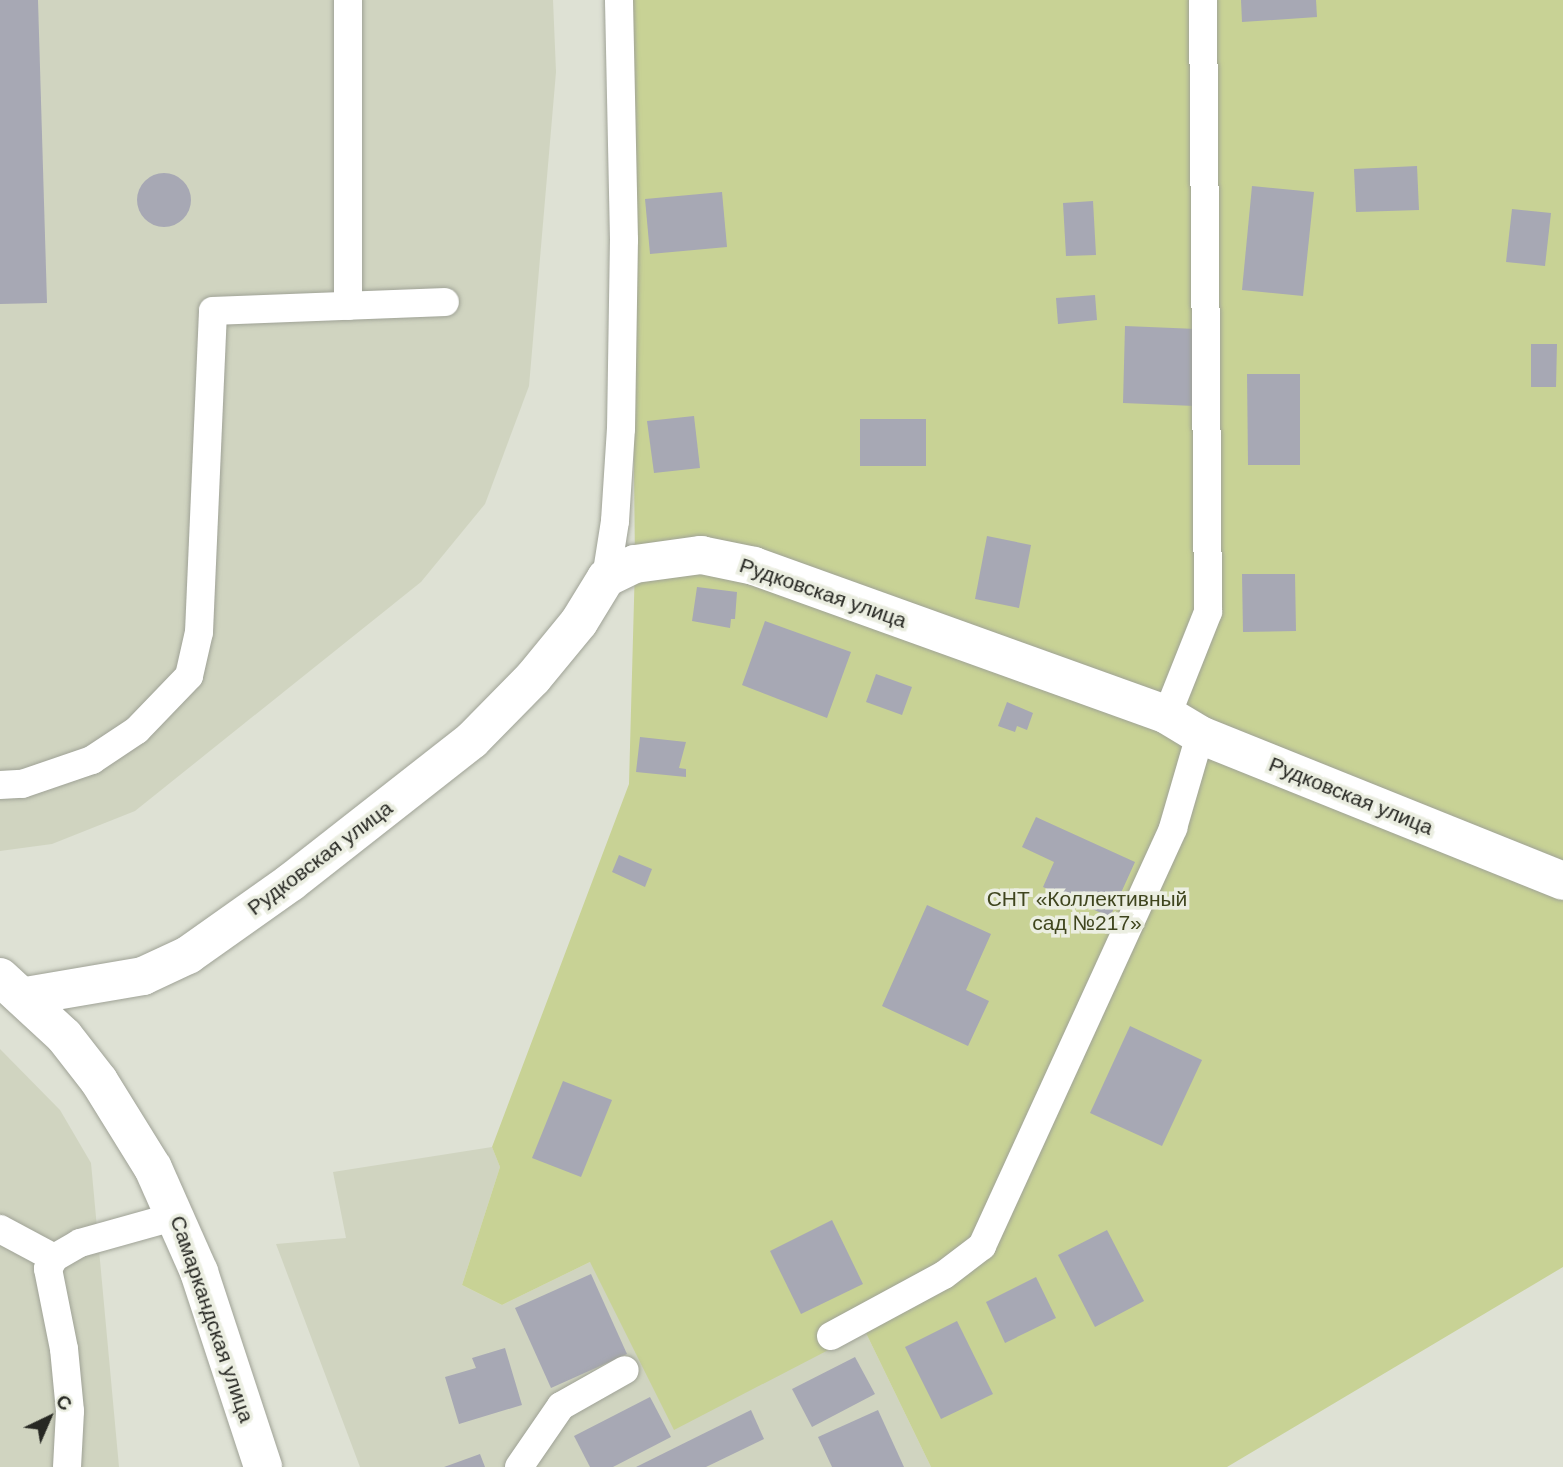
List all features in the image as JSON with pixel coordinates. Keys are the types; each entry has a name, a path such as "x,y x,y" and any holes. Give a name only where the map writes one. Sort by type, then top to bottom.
{"street":[{"name":"Рудковская улица","path":"13,987 144,976 188,955 234,923 472,740 533,678 579,622 606,578 635,564 701,555 754,566 1167,715 1200,735 1563,881"},
{"name":"Самаркандская улица","path":"13,987 99,1081 177,1216 263,1467"}],"lane":[{"path":"348,0 348,306"},
{"path":"606,578 615,521 621,429 624,240 619,0"},
{"path":"1167,715 1208,612 1203,0"},
{"path":"0,785 22,784 92,760 147,721 189,676 200,632 214,311 445,302"},
{"path":"831,1336 944,1275 982,1246 1173,828 1200,735"},
{"path":"67,1467 69,1411 64,1349 48,1282 54,1258 80,1243 177,1216"},
{"path":"0,1228 54,1258"},
{"path":"519,1467 561,1406 625,1370"}],"shaded area":[{"path":"0,0 553,0 556,72 529,386 485,504 421,582 135,811 52,844 0,851"},
{"path":"0,1049 60,1110 91,1163 119,1467 0,1467"},
{"path":"492,1147 500,1167 462,1285 502,1305 590,1262 865,1331 931,1467 360,1467 276,1244 346,1238 333,1172"}],"green space":[{"name":"СНТ «Коллективный сад №217»","path":"629,0 1563,0 1563,1267 1227,1467 931,1467 865,1331 674,1430 590,1262 502,1305 462,1285 500,1167 492,1147 629,784 635,564"}],"building":[{"path":"0,0 38,0 47,303 0,304"},
{"path":"1241,0 1316,0 1317,17 1242,22"},
{"path":"1417,166 1419,210 1356,212 1354,169"},
{"path":"164,173 183,181 191,200 183,219 164,227 145,219 137,200 145,181"},
{"path":"1252,186 1314,192 1303,296 1242,290"},
{"path":"722,192 727,247 650,254 645,199"},
{"path":"1093,201 1096,255 1066,256 1063,203"},
{"path":"1512,209 1551,213 1545,266 1506,262"},
{"path":"1095,295 1097,320 1058,324 1056,298"},
{"path":"1125,326 1197,329 1195,406 1123,403"},
{"path":"1531,344 1557,344 1556,387 1531,387"},
{"path":"1247,374 1300,374 1300,465 1248,465"},
{"path":"694,416 700,468 654,473 647,421"},
{"path":"860,419 926,419 926,466 860,466"},
{"path":"987,536 1031,545 1019,608 975,599"},
{"path":"1242,574 1295,574 1296,631 1243,632"},
{"path":"697,587 737,592 735,619 731,619 730,628 692,621"},
{"path":"765,621 851,652 827,718 742,685"},
{"path":"876,674 912,687 902,715 866,702"},
{"path":"1007,702 1033,713 1027,730 1017,726 1015,732 998,726"},
{"path":"640,737 686,742 679,768 686,769 686,777 636,772"},
{"path":"1036,817 1135,862 1110,917 1043,887 1054,862 1022,847"},
{"path":"619,855 652,869 645,887 612,872"},
{"path":"927,905 991,934 966,990 989,1001 968,1046 882,1006"},
{"path":"1130,1026 1202,1060 1162,1146 1090,1113"},
{"path":"563,1081 612,1100 581,1177 532,1158"},
{"path":"832,1220 863,1284 801,1314 770,1251"},
{"path":"1107,1230 1144,1301 1095,1327 1058,1255"},
{"path":"591,1274 627,1354 551,1388 515,1308"},
{"path":"1036,1277 1056,1318 1005,1343 986,1302"},
{"path":"957,1321 993,1394 941,1419 905,1347"},
{"path":"505,1348 522,1405 459,1424 445,1377 476,1368 472,1358"},
{"path":"855,1357 875,1394 812,1427 792,1389"},
{"path":"650,1397 671,1437 613,1467 590,1467 574,1436"},
{"path":"751,1410 764,1439 706,1467 636,1467"},
{"path":"878,1410 904,1467 832,1467 818,1437"},
{"path":"480,1454 485,1467 444,1467"}]}
